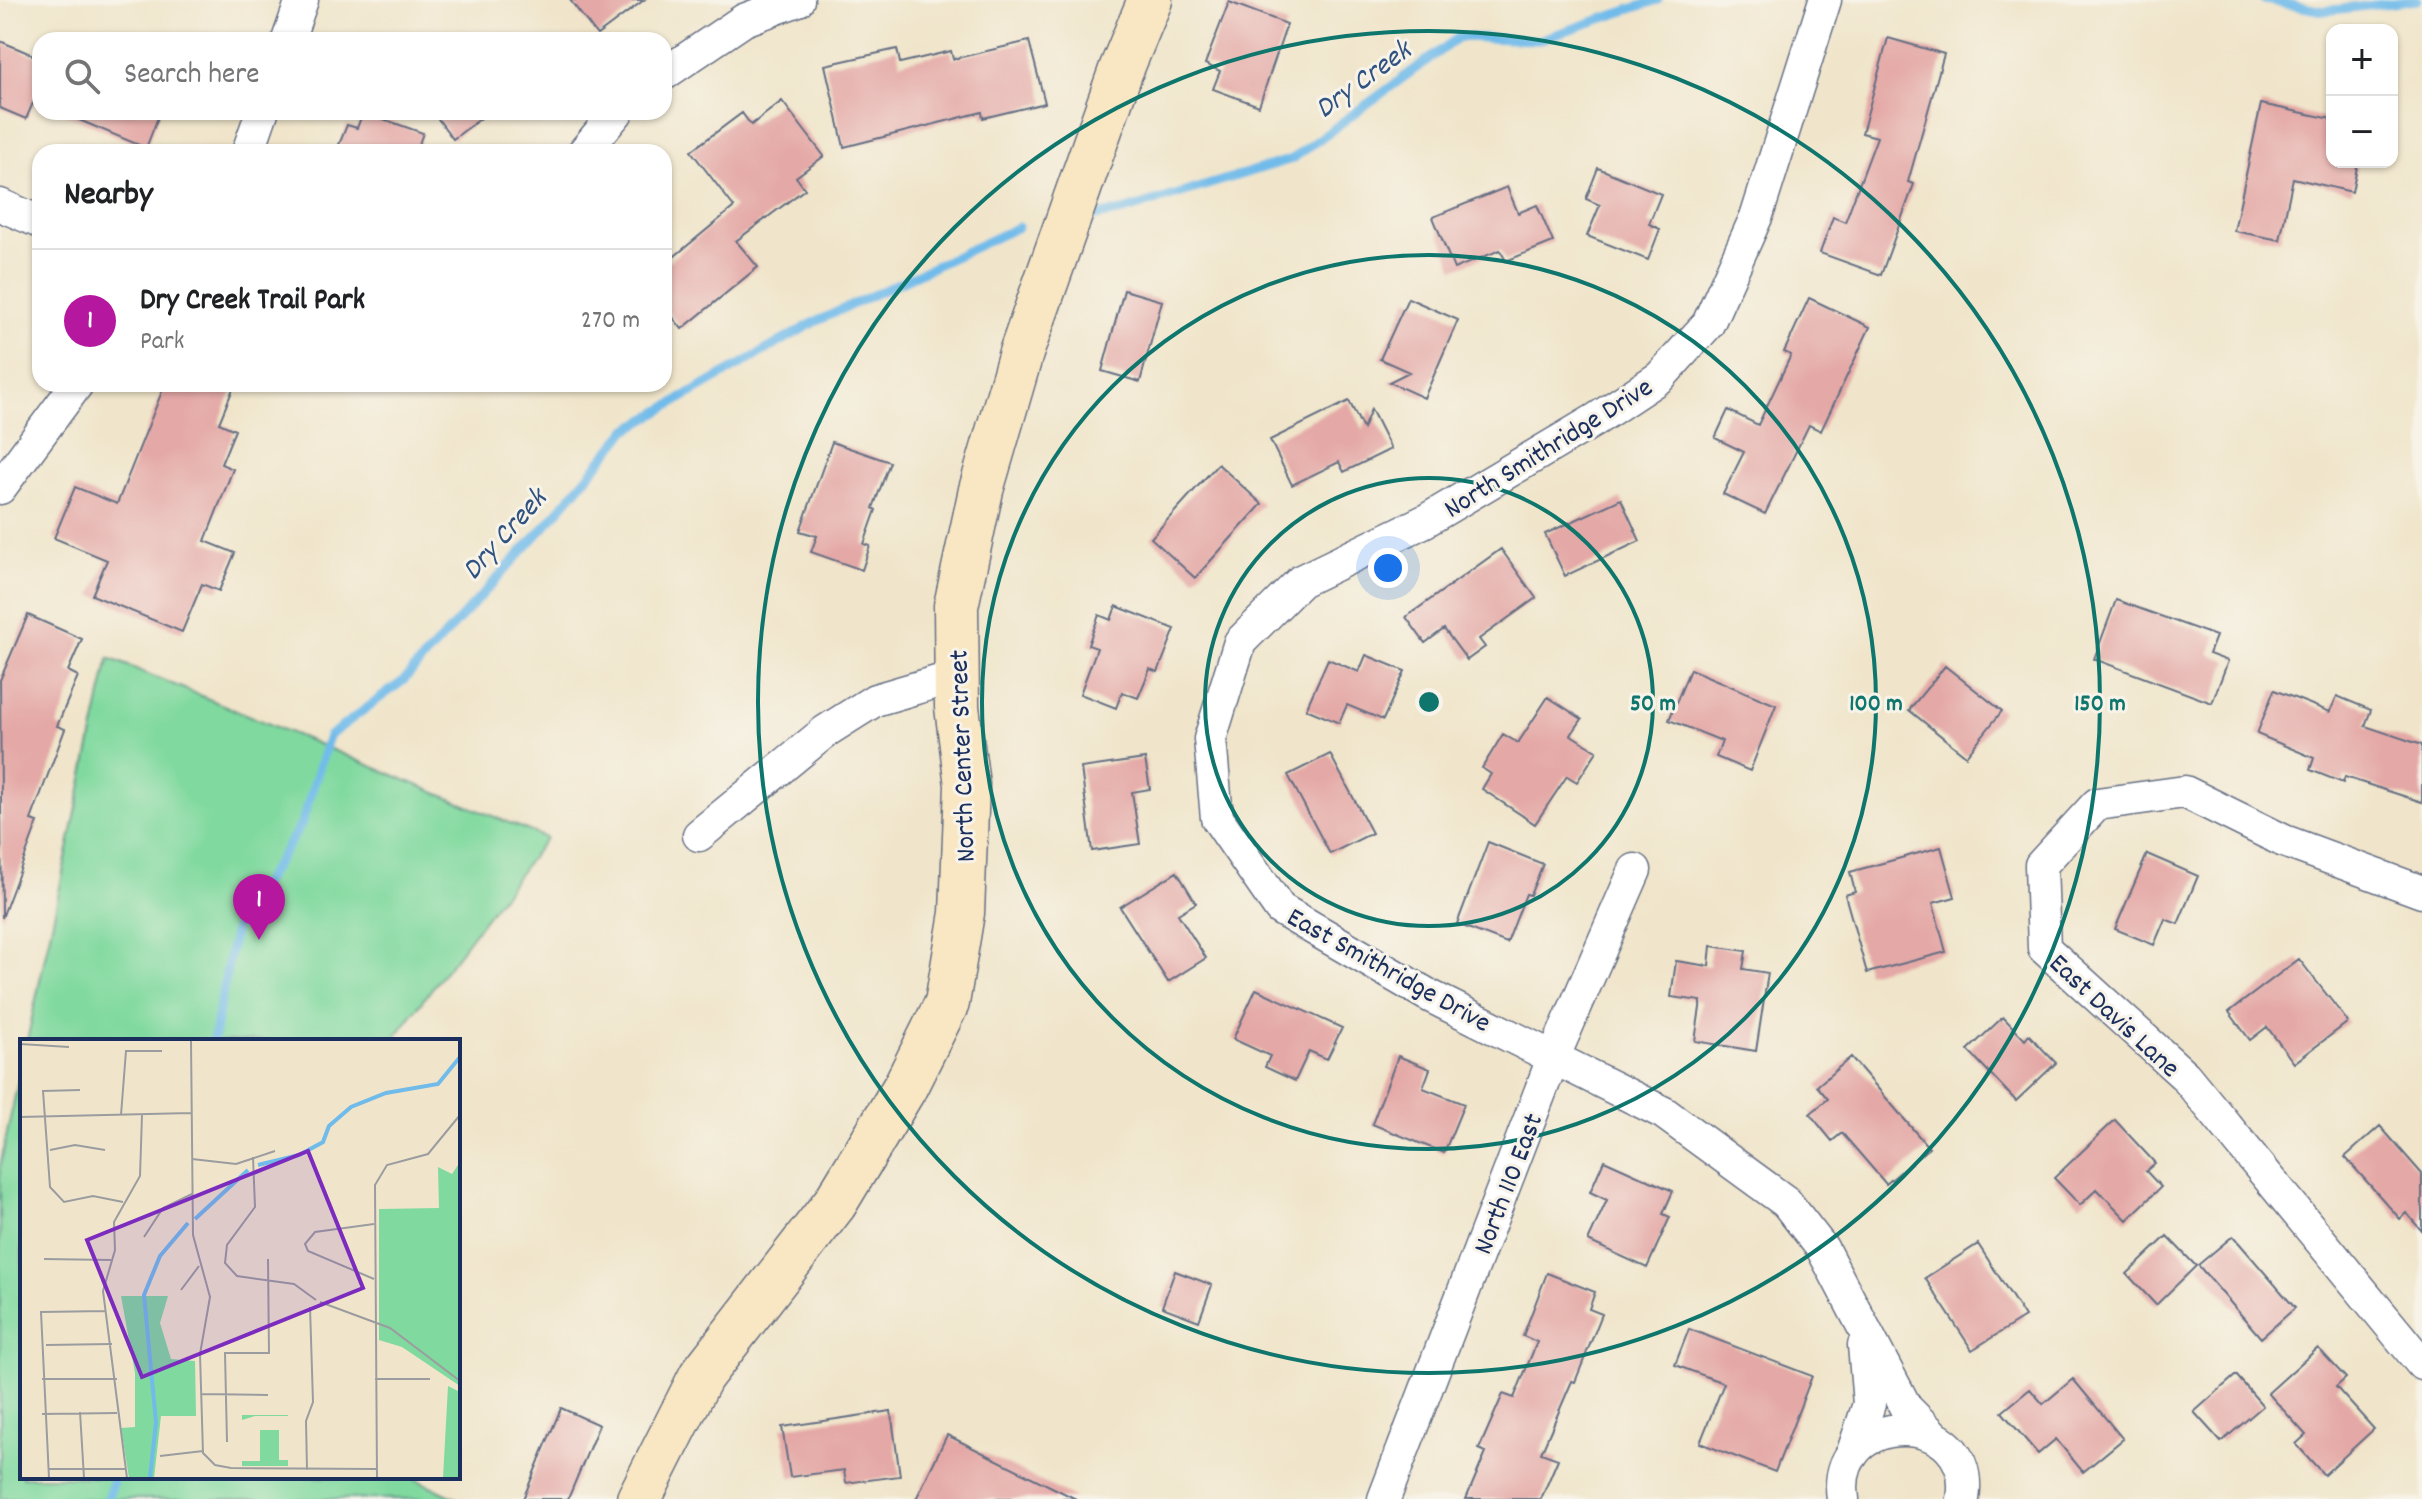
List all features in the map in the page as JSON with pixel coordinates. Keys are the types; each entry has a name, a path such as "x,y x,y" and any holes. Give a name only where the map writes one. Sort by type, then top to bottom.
{"street":[{"path":"291,32 302,0"},
{"path":"672,69 744,20 798,0"},
{"name":"North Center Street","path":"639,1499 701,1376 835,1203 905,1087 947,1003 962,913 967,785 957,676 956,606 981,490 1041,297 1150,0"},
{"name":"North Smithridge Drive","path":"1217,818 1210,739 1240,642 1301,581 1425,521 1595,420 1660,377 1708,324 1757,215 1825,0"},
{"path":"251,144 259,120"},
{"path":"591,144 610,120"},
{"path":"0,205 32,219"},
{"path":"0,488 71,392"},
{"path":"699,835 826,731 875,700 957,676"},
{"name":"East Davis Lane","path":"2422,892 2284,841 2185,792 2097,804 2041,865 2044,948 2121,1022 2185,1076 2422,1364"},
{"name":"East Smithridge Drive","path":"1217,818 1280,909 1428,995 1664,1113 1786,1202 1822,1248 1856,1314"},
{"name":"North 110 East","path":"1384,1499 1554,1056 1635,870"},
{"path":"1856,1314 1906,1408 1953,1454 1983,1499"},
{"path":"1844,1483 1869,1404 1868,1358 1856,1314"},
{"path":"1844,1483 1871,1437 1896,1428 1922,1431 1934,1436"},
{"path":"1960,1466 1963,1499"}],"green space":[{"path":"109,658 546,838 394,1039 27,1039"},
{"path":"20,1072 20,1479 416,1479 457,1499 0,1499 0,1166"}],"building":[{"path":"570,0 644,0 601,32 595,32"},
{"path":"1229,2 1287,24 1259,106 1213,89 1220,71 1205,64"},
{"path":"1888,38 1944,54 1908,182 1914,184 1881,275 1820,253 1833,217 1845,222 1877,137 1862,133"},
{"path":"0,41 32,55 32,105 26,119 0,108"},
{"path":"1029,41 1045,103 983,118 982,112 844,147 825,65 897,49 900,63 951,51 953,59"},
{"path":"782,101 824,156 796,177 805,189 736,241 758,267 682,329 672,316 672,258 734,207 691,151 742,113 751,125"},
{"path":"2261,104 2326,118 2326,168 2357,168 2352,192 2293,178 2280,240 2234,231"},
{"path":"79,120 157,120 148,144 136,144"},
{"path":"360,120 386,120 423,133 419,144 339,144 347,125 357,128"},
{"path":"439,120 478,120 453,139"},
{"path":"1598,168 1661,194 1649,224 1660,229 1648,260 1587,236 1600,205 1586,199"},
{"path":"1507,187 1518,213 1537,205 1553,242 1506,261 1500,250 1454,269 1433,217"},
{"path":"1124,290 1162,301 1140,382 1102,371"},
{"path":"1408,298 1458,320 1424,398 1389,382 1409,372 1380,359"},
{"path":"1809,298 1870,327 1821,431 1809,425 1765,514 1723,494 1744,452 1715,438 1728,410 1758,425 1791,355 1784,352"},
{"path":"162,392 232,392 219,423 235,430 221,464 233,469 205,541 235,553 219,591 202,584 182,632 92,595 107,560 54,538 75,487 117,504"},
{"path":"1349,401 1363,429 1371,409 1391,449 1344,472 1339,462 1292,485 1270,440"},
{"path":"832,442 890,462 873,508 876,510 864,544 870,546 862,570 811,552 817,536 800,531"},
{"path":"1218,464 1262,504 1195,578 1151,538"},
{"path":"1621,499 1640,541 1565,576 1545,534"},
{"path":"1501,549 1536,598 1479,639 1485,647 1467,660 1444,629 1425,643 1406,617"},
{"path":"2116,600 2216,636 2209,654 2228,661 2212,703 2094,659"},
{"path":"1116,606 1175,629 1158,672 1150,669 1138,698 1122,692 1116,708 1080,694 1097,648 1088,645 1099,615 1111,620"},
{"path":"28,615 82,639 68,671 78,676 57,726 65,729 31,820 38,822 2,918 0,680"},
{"path":"1366,655 1405,671 1383,720 1347,705 1339,723 1306,709 1328,659 1359,672"},
{"path":"1945,666 2002,711 1966,756 1909,710"},
{"path":"1690,669 1776,705 1750,771 1716,757 1722,741 1669,720"},
{"path":"2274,690 2330,712 2337,696 2371,710 2365,726 2422,745 2422,802 2345,777 2343,783 2310,770 2314,758 2257,734"},
{"path":"1548,697 1582,719 1571,735 1597,751 1577,782 1567,776 1535,824 1482,789 1491,774 1482,768 1503,734 1518,743"},
{"path":"1330,754 1372,833 1330,854 1288,775"},
{"path":"1145,759 1150,789 1132,792 1140,844 1092,851 1081,768"},
{"path":"1488,842 1543,864 1530,895 1526,894 1507,943 1457,924"},
{"path":"1941,847 1955,897 1933,903 1946,952 1867,973 1845,895 1855,892 1850,872"},
{"path":"2147,854 2198,876 2178,924 2165,919 2154,945 2115,929"},
{"path":"1177,872 1196,903 1178,914 1206,958 1168,982 1120,907"},
{"path":"1711,946 1746,951 1743,969 1768,973 1756,1051 1695,1041 1701,1001 1671,997 1676,961 1709,966"},
{"path":"2299,959 2348,1022 2294,1063 2267,1027 2250,1040 2229,1012"},
{"path":"1256,989 1342,1028 1327,1059 1309,1051 1295,1081 1265,1067 1270,1056 1233,1039"},
{"path":"2003,1017 2025,1040 2029,1035 2056,1063 2016,1101 1968,1050"},
{"path":"1398,1056 1430,1069 1423,1088 1464,1104 1444,1153 1372,1124"},
{"path":"1851,1057 1929,1148 1886,1184 1842,1133 1832,1141 1810,1114 1828,1099 1817,1086"},
{"path":"2115,1120 2155,1163 2146,1171 2161,1187 2127,1220 2097,1189 2080,1205 2054,1178"},
{"path":"2380,1126 2422,1174 2422,1231 2406,1213 2400,1219 2345,1157"},
{"path":"1604,1160 1673,1191 1663,1214 1670,1217 1647,1268 1588,1241 1607,1200 1590,1192"},
{"path":"2167,1236 2196,1266 2156,1305 2127,1274"},
{"path":"2233,1236 2295,1308 2261,1338 2198,1265"},
{"path":"1978,1244 2025,1317 1972,1350 1925,1278"},
{"path":"1175,1271 1212,1285 1199,1321 1162,1307"},
{"path":"1547,1273 1595,1292 1589,1309 1602,1314 1575,1382 1572,1381 1541,1453 1558,1459 1541,1499 1466,1499 1486,1452 1479,1449 1503,1394 1514,1398 1537,1342 1523,1336"},
{"path":"1689,1329 1812,1376 1775,1472 1700,1443 1724,1383 1675,1365"},
{"path":"2318,1348 2346,1378 2336,1387 2374,1429 2324,1475 2296,1444 2306,1435 2268,1393"},
{"path":"2236,1375 2263,1406 2221,1442 2194,1412"},
{"path":"2073,1379 2123,1439 2083,1472 2056,1439 2038,1454 2002,1412 2030,1389 2043,1404"},
{"path":"561,1408 599,1425 568,1499 523,1499"},
{"path":"891,1411 900,1476 846,1483 844,1470 790,1477 782,1427"},
{"path":"947,1435 1076,1499 916,1499"}],"waterway":[{"name":"Dry Creek","path":"1096,216 1123,211 1292,159 1459,37 1538,40 1658,0"},
{"name":"Dry Creek","path":"2264,0 2324,11 2417,0"},
{"name":"Dry Creek","path":"213,1039 235,928 301,825 329,736 403,681 549,522 627,430 813,323 1018,227"},
{"name":"Dry Creek","path":"108,1499 113,1479"}],"place":[{"name":"Dry Creek Trail Park","path":"259,940"}]}
